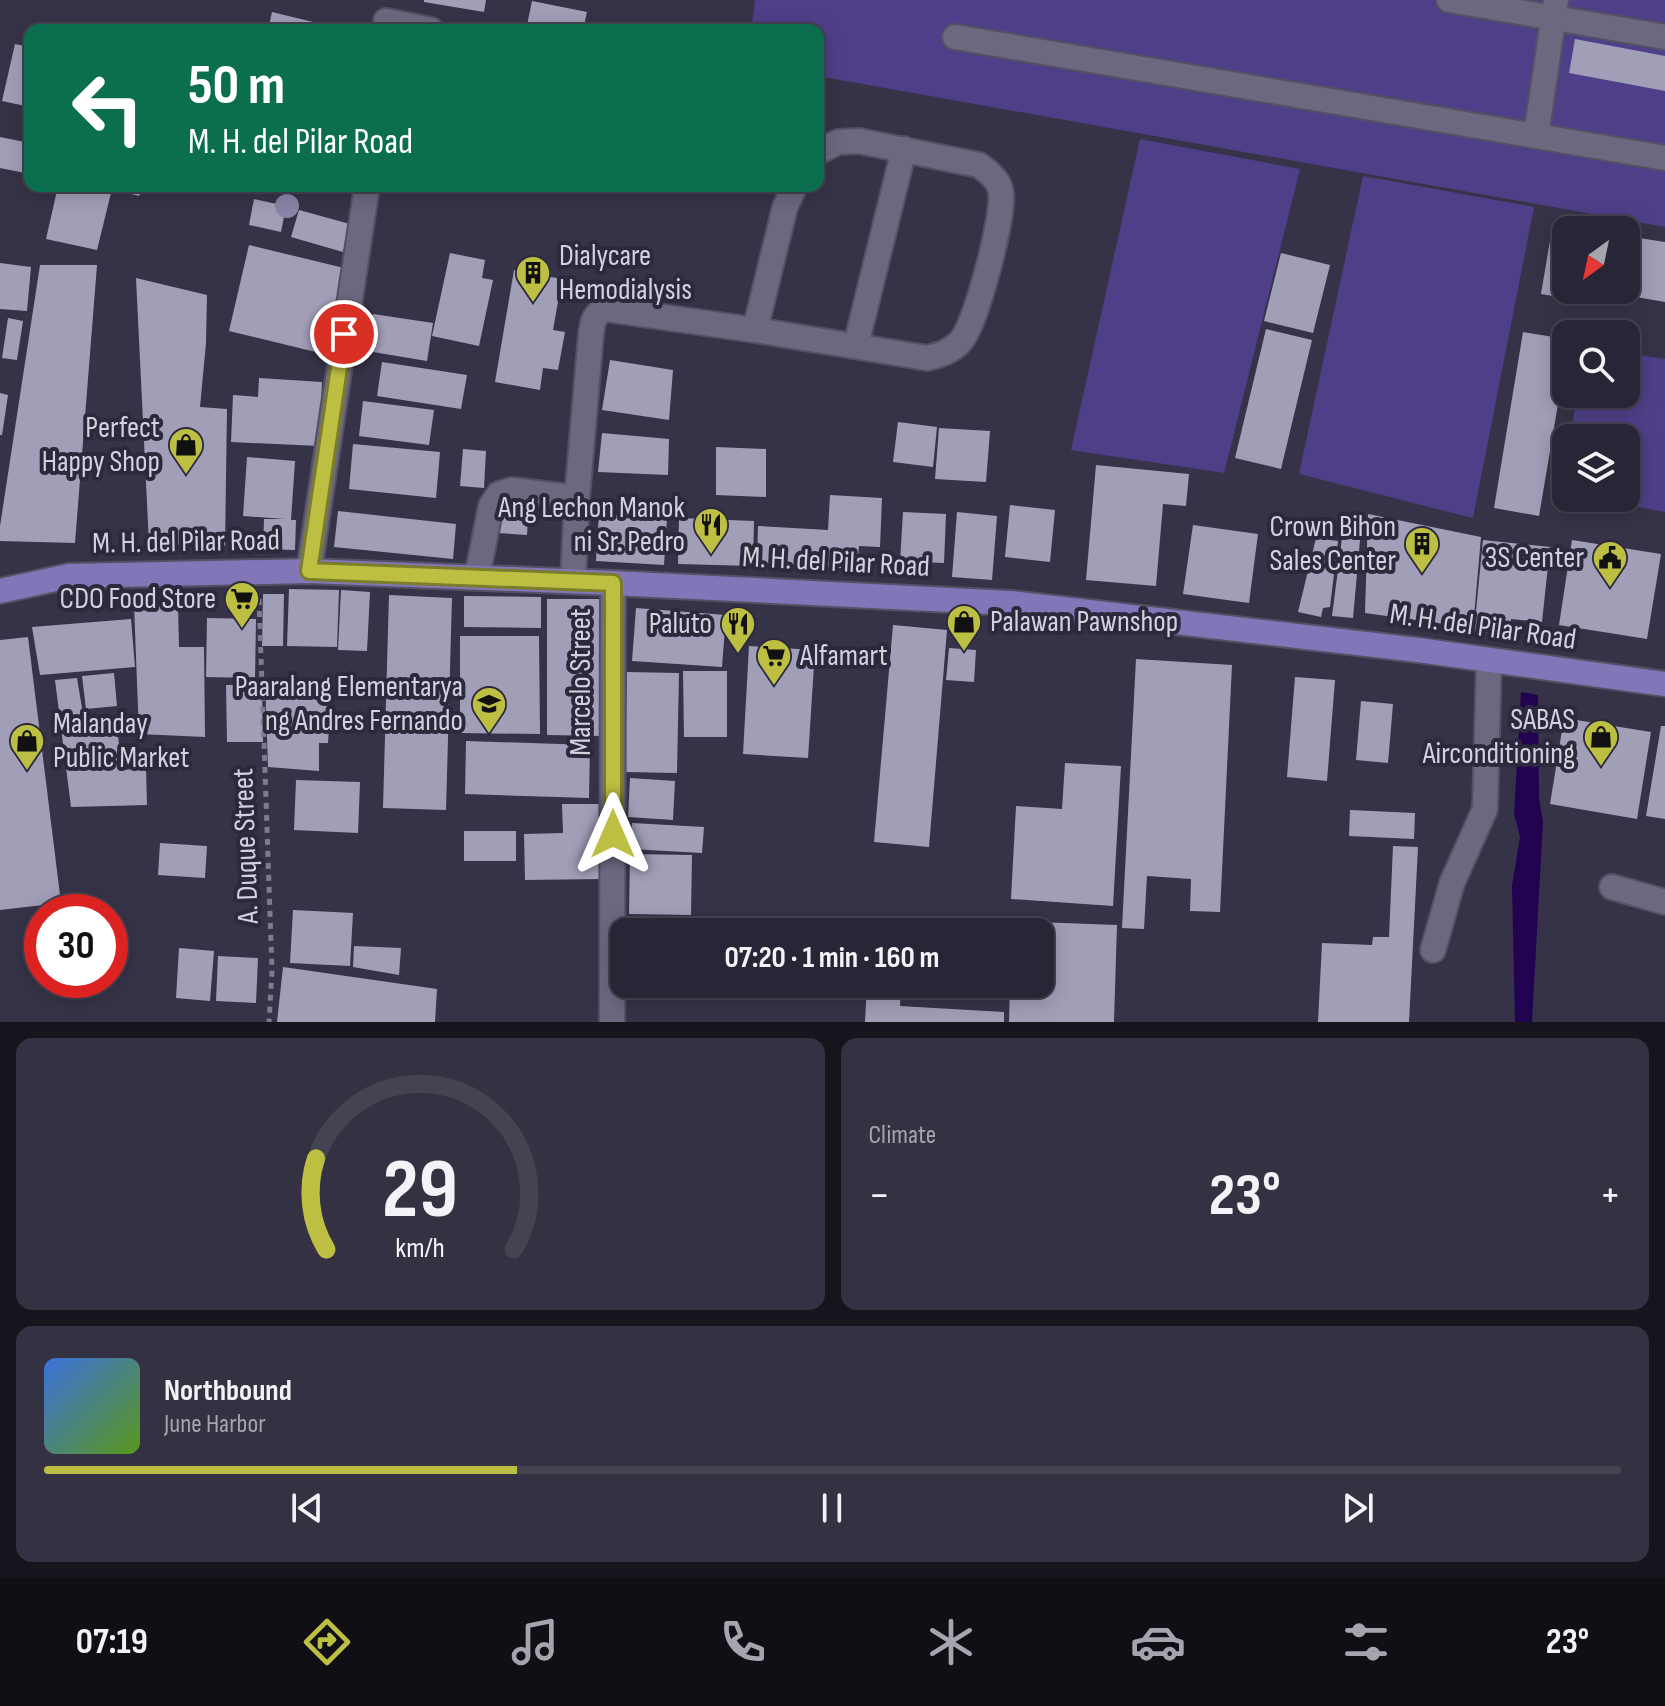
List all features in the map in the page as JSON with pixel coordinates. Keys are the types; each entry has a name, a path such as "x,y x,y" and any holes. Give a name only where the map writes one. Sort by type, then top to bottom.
{"main road":[{"name":"M. H. del Pilar Road","path":"0,591 69,576 309,571 1010,603 1418,650 1665,684"}],"street":[{"path":"1449,0 1554,9 1665,37"},
{"path":"1536,136 1554,9"},
{"path":"387,17 411,24"},
{"path":"955,37 1665,158"},
{"path":"573,581 591,334 593,319 598,312 605,309 927,358 945,354 963,340 982,296 1002,209 1001,189 991,173 979,165 859,141 838,142 824,149"},
{"path":"856,345 904,149"},
{"path":"309,571 366,192"},
{"path":"755,330 785,207 792,192"},
{"path":"477,577 491,506 499,494 512,490 577,498"},
{"name":"Marcelo Street","path":"612,1022 613,583"},
{"path":"1433,950 1452,883 1485,809 1489,660"},
{"path":"1612,887 1665,902"}],"path":[{"name":"A. Duque Street","path":"258,573 272,971 269,1022"}],"shaded area":[{"path":"755,0 1665,0 1665,227 1640,223 1640,216 1603,216 824,77 824,24 752,24"},
{"path":"1140,139 1300,169 1224,473 1071,450"},
{"path":"1363,176 1534,207 1473,518 1299,474"},
{"path":"1640,355 1665,359 1665,512 1640,507 1640,424 1572,424 1575,408 1640,408"},
{"path":"1521,692 1538,695 1539,798 1543,822 1532,1022 1515,1022 1512,886 1520,837 1514,814"}],"building":[{"path":"424,0 486,0 484,12"},
{"path":"532,1 587,12 584,24 527,24"},
{"path":"272,12 317,23 317,24 269,24"},
{"path":"1575,39 1665,56 1665,91 1569,73"},
{"path":"15,44 24,46 24,106 2,101"},
{"path":"0,137 24,142 24,173 0,168"},
{"path":"57,192 111,192 97,250 46,239"},
{"path":"254,199 286,206 281,232 249,225"},
{"path":"299,210 350,224 343,252 291,237"},
{"path":"1552,229 1552,296 1541,294"},
{"path":"1640,238 1665,242 1665,302 1640,298"},
{"path":"249,245 344,268 324,354 229,331"},
{"path":"450,253 485,260 482,278 493,280 479,346 432,336"},
{"path":"1281,253 1330,265 1313,333 1264,321"},
{"path":"0,263 31,267 27,311 0,309"},
{"path":"40,265 97,265 75,543 0,541"},
{"name":"Dialycare Hemodialysis","path":"514,270 562,279 553,330 565,332 558,370 543,368 540,390 495,382"},
{"name":"Perfect Happy Shop","path":"136,278 207,295 200,407 227,409 225,546 149,544"},
{"path":"373,314 433,323 427,361 367,351"},
{"path":"8,318 23,321 17,360 2,358"},
{"path":"1266,329 1312,340 1281,469 1235,458"},
{"path":"1523,332 1552,337 1552,408 1557,408 1555,424 1552,424 1539,516 1494,508"},
{"path":"610,360 673,370 669,420 602,410"},
{"path":"382,362 467,375 461,409 377,396"},
{"path":"259,378 322,382 319,446 231,442 233,395 258,397"},
{"path":"0,393 8,395 2,435 0,435"},
{"path":"363,401 434,410 429,445 359,436"},
{"path":"898,422 937,427 933,467 893,462"},
{"path":"939,428 990,431 986,482 935,479"},
{"path":"602,433 669,439 668,475 598,472"},
{"path":"353,444 440,452 436,498 349,489"},
{"path":"716,447 766,449 766,497 716,495"},
{"path":"463,449 486,451 484,488 460,486"},
{"path":"247,457 295,461 291,520 296,520 295,550 263,549 264,519 285,519 243,516"},
{"path":"1096,465 1189,474 1186,506 1163,504 1156,586 1086,580"},
{"path":"830,495 882,498 880,547 859,546 857,569 757,563 758,526 828,530"},
{"path":"500,498 529,500 527,535 498,533"},
{"path":"1010,505 1055,510 1050,562 1005,557"},
{"path":"338,511 456,524 453,559 334,547"},
{"path":"903,512 946,514 944,563 900,561"},
{"path":"957,512 997,516 992,580 952,577"},
{"path":"599,514 667,518 664,565 596,561"},
{"name":"Crown Bihon Sales Center","path":"1368,514 1481,537 1473,628 1365,613"},
{"path":"679,518 754,521 753,566 678,564"},
{"path":"1193,525 1258,534 1249,603 1183,594"},
{"path":"1316,538 1338,541 1330,607 1323,608 1321,617 1298,612"},
{"path":"1342,538 1360,540 1353,618 1332,616"},
{"path":"1483,540 1550,547 1542,622 1511,619 1510,635 1474,631"},
{"name":"3S Center","path":"1572,540 1661,554 1647,639 1559,625"},
{"path":"289,589 339,590 337,647 287,646"},
{"path":"341,590 370,592 367,651 338,650"},
{"path":"263,594 284,594 283,646 262,646"},
{"path":"389,595 452,598 446,810 383,808"},
{"path":"464,596 541,597 541,628 464,627"},
{"path":"547,599 603,599 604,736 547,735"},
{"path":"134,605 178,605 179,647 204,647 205,737 139,734"},
{"path":"636,608 726,615 722,667 632,661"},
{"path":"207,618 256,619 255,678 206,677"},
{"path":"131,619 135,667 40,675 32,627"},
{"path":"893,625 947,630 929,847 874,842"},
{"path":"460,636 539,636 540,734 460,733"},
{"name":"Malanday Public Market","path":"28,637 60,894 24,894 24,907 0,910 0,640"},
{"path":"749,646 815,650 808,758 743,754"},
{"path":"949,648 976,650 974,682 946,680"},
{"path":"1136,659 1232,665 1220,912 1190,911 1191,879 1147,876 1144,929 1122,928"},
{"path":"683,671 727,671 727,737 684,737"},
{"path":"627,672 679,673 677,773 625,772"},
{"path":"114,673 117,706 86,709 82,676"},
{"path":"1295,677 1335,680 1327,781 1287,777"},
{"path":"77,678 83,714 75,716 77,724 116,719 122,770 146,768 147,805 71,807 55,680"},
{"path":"265,679 332,679 328,743 319,743 319,771 268,767"},
{"path":"226,685 262,685 263,742 227,742"},
{"path":"1361,701 1393,704 1388,763 1356,760"},
{"name":"SABAS Airconditioning","path":"1564,718 1651,732 1637,819 1550,804"},
{"path":"1661,726 1665,726 1665,819 1646,816"},
{"path":"466,741 590,745 589,798 465,794"},
{"path":"1065,763 1121,766 1113,906 1011,899 1016,806 1062,809"},
{"path":"630,778 675,781 673,820 628,817"},
{"path":"296,780 360,782 358,833 294,830"},
{"path":"562,804 600,804 602,879 525,880 524,834 563,833"},
{"path":"1350,810 1415,813 1414,839 1349,836"},
{"path":"632,823 704,827 702,853 630,849"},
{"path":"464,831 516,831 516,861 464,861"},
{"path":"160,843 207,846 205,878 158,875"},
{"path":"1393,846 1418,847 1409,1022 1318,1022 1322,943 1372,945 1373,937 1389,937"},
{"path":"630,854 692,855 691,915 629,914"},
{"path":"293,910 353,913 350,966 290,963"},
{"path":"1054,923 1117,925 1114,1022 1009,1022 1010,998 1054,998"},
{"path":"354,946 401,948 399,975 353,967"},
{"path":"179,948 214,951 210,1001 176,998"},
{"path":"218,956 258,958 256,1003 216,1001"},
{"path":"283,967 437,989 435,1022 277,1022"},
{"path":"866,998 900,998 900,1006 1004,1012 1004,1022 865,1022"}],"place":[{"name":"Dialycare Hemodialysis","path":"533,304"},
{"name":"Perfect Happy Shop","path":"186,476"},
{"name":"Ang Lechon Manok ni Sr. Pedro","path":"711,556"},
{"name":"Crown Bihon Sales Center","path":"1422,575"},
{"name":"3S Center","path":"1610,589"},
{"name":"CDO Food Store","path":"242,630"},
{"name":"Palawan Pawnshop","path":"964,653"},
{"name":"Paluto","path":"738,655"},
{"name":"Alfamart","path":"774,687"},
{"name":"Paaralang Elementarya ng Andres Fernando","path":"489,735"},
{"name":"SABAS Airconditioning","path":"1601,768"},
{"name":"Malanday Public Market","path":"27,772"}],"route":[{"path":"344,334 309,571 613,583 613,834"}]}
